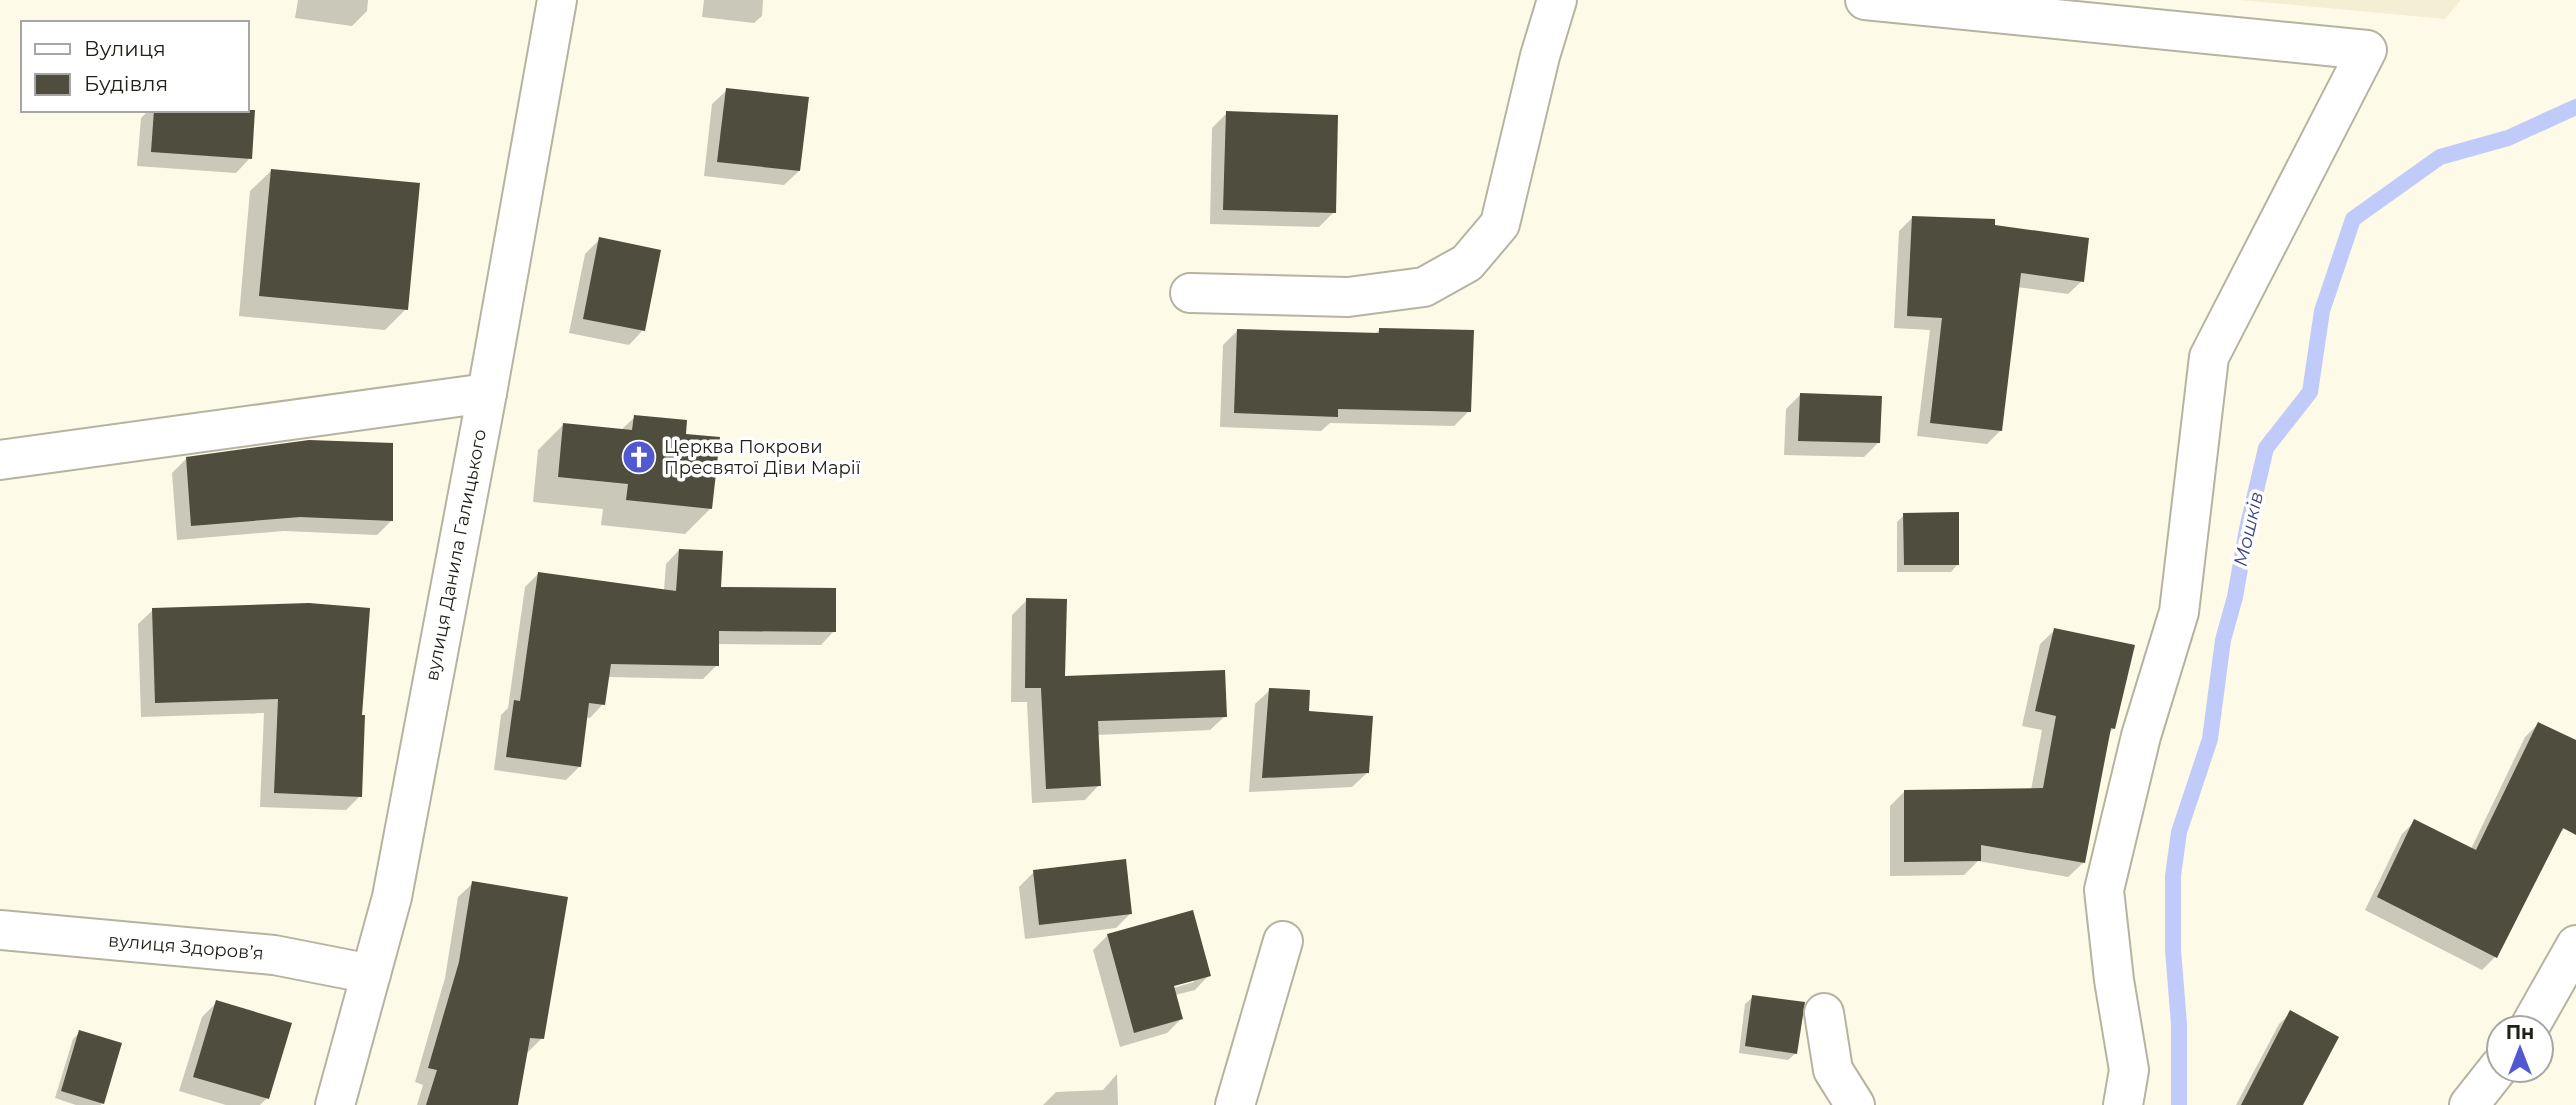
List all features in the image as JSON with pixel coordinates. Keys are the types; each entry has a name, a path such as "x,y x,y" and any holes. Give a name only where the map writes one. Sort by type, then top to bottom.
{"street":[{"name":"вулиця Данила Галицького","path":"335,1105 392,897 487,393 557,0"},
{"path":"1190,293 1348,297 1424,287 1467,264 1500,224 1557,0"},
{"path":"1865,0 2367,50 2209,357 2179,612 2141,736 2104,890 2114,980 2129,1070 2123,1105"},
{"path":"0,460 487,393"},
{"name":"вулиця Здоровʼя","path":"0,930 274,955 371,974"},
{"path":"1235,1105 1283,941"},
{"path":"2537,1014 2576,945"},
{"path":"1824,1013 1833,1070 1855,1105"},
{"path":"2469,1105 2485,1084"}],"shaded area":[{"path":"2239,0 2461,0 2445,19"}],"building":[{"path":"726,88 809,97 800,171 717,162"},
{"path":"255,110 252,159 151,152 154,112"},
{"path":"1226,111 1338,115 1336,213 1223,210"},
{"path":"271,169 420,183 408,310 259,296"},
{"path":"1912,216 1995,219 1995,225 2089,238 2084,282 2021,273 2002,431 1930,423 1942,318 1907,316"},
{"path":"599,237 661,250 645,331 583,319"},
{"path":"1379,328 1474,330 1471,412 1338,409 1338,417 1234,413 1237,329 1379,333"},
{"path":"1800,393 1882,396 1880,443 1798,441"},
{"name":"Церква Покрови Пресвятої Діви Марії","path":"634,415 687,420 686,434 720,437 712,509 626,500 628,484 558,477 563,423 632,430"},
{"path":"309,440 393,443 393,521 300,517 191,526 186,457"},
{"path":"1959,512 1959,565 1904,565 1903,513"},
{"path":"679,549 723,551 721,587 836,588 836,632 719,631 719,666 611,664 605,705 589,703 581,767 506,757 514,700 520,701 538,572 676,591"},
{"path":"1026,598 1067,599 1065,676 1225,670 1227,717 1098,721 1101,786 1046,789 1041,688 1025,688"},
{"path":"309,603 370,608 362,715 365,715 362,797 274,793 278,699 155,703 152,608"},
{"path":"2054,628 2135,645 2115,729 2111,728 2085,863 1981,845 1981,861 1904,862 1904,790 2043,788 2056,716 2035,711"},
{"path":"1269,688 1310,690 1309,711 1373,716 1369,773 1262,778"},
{"path":"2538,722 2576,740 2576,835 2563,828 2497,958 2377,897 2414,819 2476,850"},
{"path":"1126,859 1132,914 1039,925 1033,870"},
{"path":"472,881 568,897 544,1039 530,1038 518,1105 426,1105 437,1070 428,1068 459,962"},
{"path":"1193,910 1211,976 1174,986 1183,1019 1134,1033 1107,934"},
{"path":"1752,995 1805,1002 1797,1054 1745,1046"},
{"path":"216,1000 292,1023 269,1099 193,1077"},
{"path":"2290,1010 2339,1037 2303,1105 2241,1105"},
{"path":"79,1030 122,1043 104,1104 61,1091"}],"waterway":[{"name":"Мошків","path":"2179,1105 2179,1024 2173,950 2173,876 2179,832 2210,739 2223,640 2235,597 2247,529 2266,448 2310,392 2322,311 2353,219 2440,157 2508,138 2576,107"}],"place":[{"name":"Церква Покрови Пресвятої Діви Марії","path":"639,457"}]}
